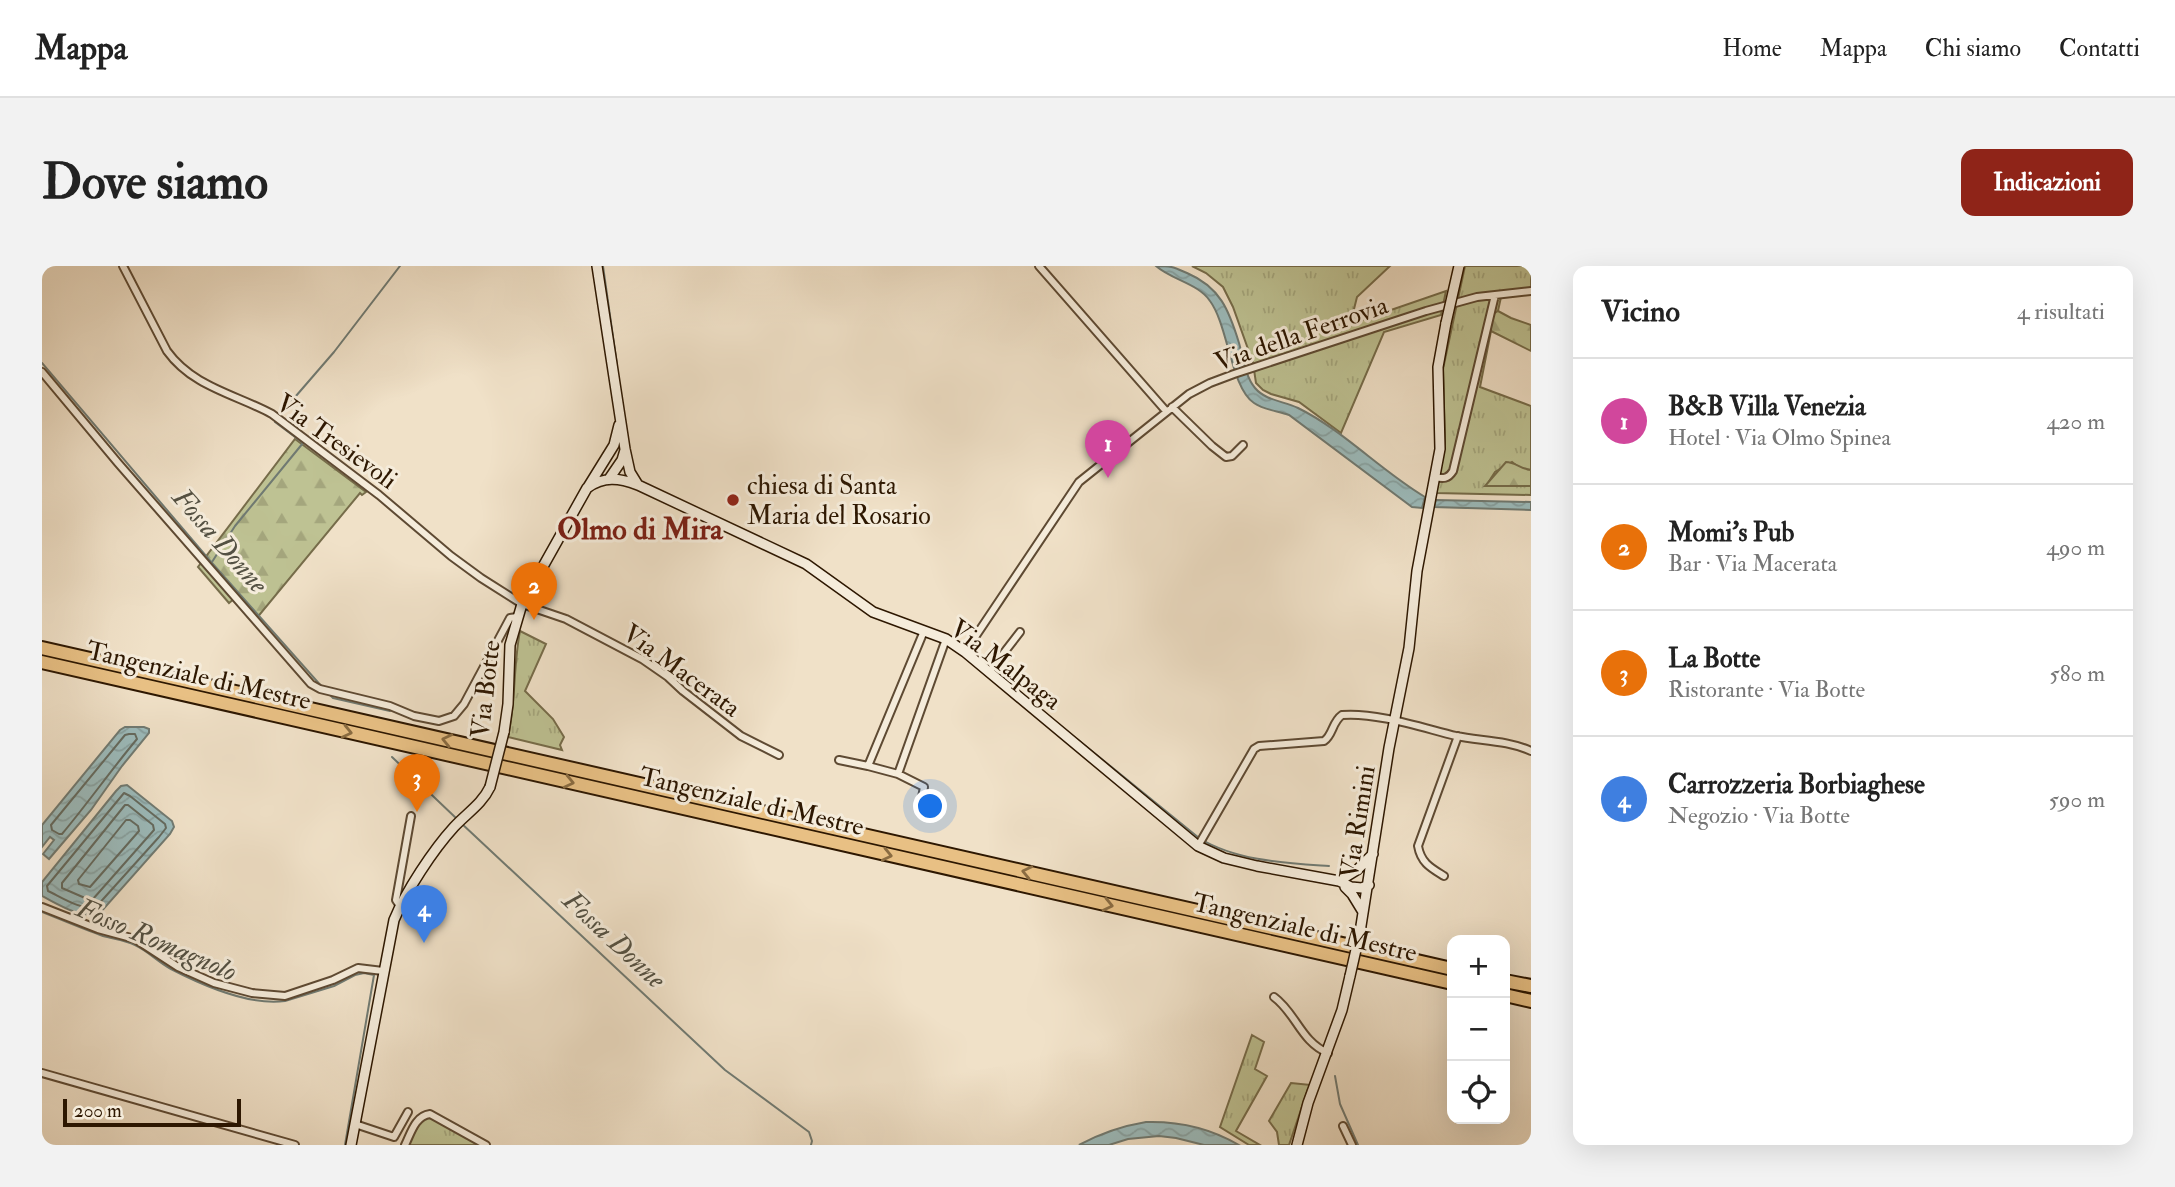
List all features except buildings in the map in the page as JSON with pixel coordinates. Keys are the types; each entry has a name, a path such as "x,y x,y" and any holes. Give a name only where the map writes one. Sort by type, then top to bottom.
{"highway":[{"name":"Tangenziale di Mestre","path":"42,648 1447,968"},
{"name":"Tangenziale di Mestre","path":"42,662 1447,982"},
{"path":"1510,982 1531,986"},
{"path":"1510,996 1531,1001"}],"street":[{"name":"Via Tresievoli","path":"123,266 166,351 182,370 209,387 272,414 379,495 452,556 522,604"},
{"path":"597,266 625,449 630,472 638,485"},
{"path":"1039,266 1169,409 1226,457 1232,456 1243,444"},
{"name":"Via Rimini","path":"1297,1145 1308,1103 1342,1010 1369,884 1394,721 1409,648 1417,571 1441,434 1438,367 1459,266"},
{"name":"Via della Ferrovia","path":"965,652 1079,482 1169,409 1200,388 1234,374 1426,311 1477,297 1531,291"},
{"path":"1434,477 1443,479 1453,471 1495,295"},
{"path":"42,372 247,613 311,684 320,689 390,706 414,716 439,721 449,719 464,704 510,618 517,617"},
{"path":"587,488 617,439 620,420"},
{"path":"587,488 609,478 622,460 625,449"},
{"path":"605,458 605,469 609,478"},
{"name":"Via Malpaga","path":"609,478 638,485 806,564 873,612 946,639 1200,842 1224,858 1339,881 1359,888 1369,884"},
{"name":"Via Botte","path":"351,1145 390,934 400,906 438,847 480,803 490,786 504,732 510,645 517,617 587,488"},
{"name":"Via Macerata","path":"522,604 566,619 642,659 741,736 779,755"},
{"path":"867,766 924,631"},
{"path":"989,672 1020,632"},
{"path":"898,774 946,639"},
{"path":"1200,842 1254,749 1259,746 1324,741 1342,715 1394,721 1458,736 1507,743 1531,751"},
{"path":"1444,876 1426,865 1420,857 1418,846 1458,736"},
{"path":"839,760 898,774 923,787 922,797"},
{"name":"Via Botte","path":"400,906 396,900 411,816"},
{"path":"1363,914 1352,894 1339,881 1361,867 1373,854"},
{"path":"42,907 97,929 135,939 168,961 214,983 252,993 285,996 333,980 358,968 383,971"},
{"path":"1274,997 1283,1003 1308,1040 1328,1053"},
{"path":"42,1073 295,1145"},
{"path":"355,1124 394,1137 408,1112"},
{"path":"405,1145 418,1119 424,1114 430,1114 486,1145"},
{"path":"1343,1126 1352,1145"}],"green space":[{"path":"1192,266 1390,266 1357,297 1353,313 1359,321 1446,291 1441,315 1384,332 1341,433 1299,402 1271,394 1256,383 1253,363 1223,287"},
{"path":"1465,266 1531,266 1531,290 1501,297 1498,311 1490,316 1491,331 1480,387 1531,406 1531,470 1521,469 1512,462 1495,472 1486,486 1531,486 1531,495 1436,493 1445,443 1443,369"},
{"path":"1498,311 1531,325 1531,351 1491,331 1490,316"},
{"path":"295,439 366,492 362,495 360,493 256,619 235,598 229,603 198,567"},
{"path":"1506,462 1531,470 1531,486 1485,486"},
{"path":"520,631 546,644 525,691 553,719 564,737 560,745 562,750 508,737"},
{"path":"1252,1035 1264,1042 1255,1069 1267,1076 1236,1131 1260,1145 1249,1145 1220,1127"},
{"path":"1291,1083 1311,1085 1289,1145 1279,1145 1277,1132 1269,1121"},
{"path":"424,1114 430,1115 479,1145 408,1145"}],"water":[{"path":"1156,266 1172,267 1187,273 1208,285 1222,301 1231,320 1249,378 1259,392 1298,408 1331,428 1425,497 1422,508 1412,507 1289,415 1254,403 1240,384 1221,325 1210,301 1199,290"},
{"path":"1436,500 1531,502 1531,510 1434,507"},
{"path":"125,727 144,727 149,729 149,733 91,810 49,859 43,854 54,840 50,837 42,847 42,825"},
{"path":"127,785 172,821 174,827 170,834 100,913 78,913 42,896 42,882 116,791"},
{"path":"1146,1122 1194,1127 1239,1145 1204,1145 1159,1136 1128,1139 1109,1145 1079,1145 1112,1130"}],"waterway":[{"path":"283,411 334,352 400,266"},
{"path":"603,266 617,365"},
{"name":"Fossa Donne","path":"42,363 212,563 323,688"},
{"path":"212,562 235,526 303,443 275,422"},
{"name":"Fossa Donne","path":"329,694 333,698 390,711"},
{"path":"1077,739 1199,838 1213,846 1262,860 1329,866"},
{"name":"Fossa Donne","path":"392,757 457,819"},
{"name":"Fossa Donne","path":"461,823 725,1070 809,1132 811,1145"},
{"name":"Fosso Romagnolo","path":"42,912 103,936 131,943 171,969 211,987 257,1000 285,1001 334,986 355,975 374,975 345,1145"},
{"path":"1335,1076 1340,1104 1358,1145"}],"place":[{"name":"B&B Villa Venezia","path":"1108,478"},
{"name":"chiesa di Santa Maria del Rosario","path":"733,500"},
{"name":"Momi's Pub","path":"534,620"},
{"name":"La Botte","path":"417,812"},
{"name":"Carrozzeria Borbiaghese","path":"424,943"}],"district":[{"name":"Olmo di Mira","path":"640,529"}]}
